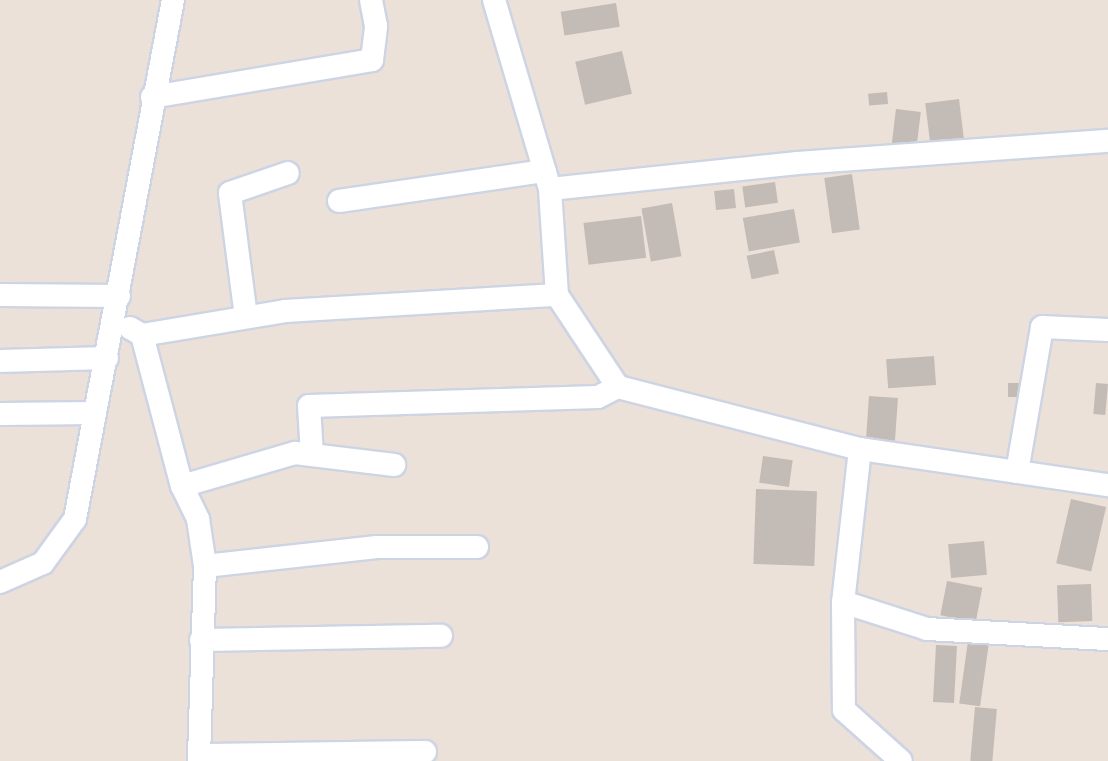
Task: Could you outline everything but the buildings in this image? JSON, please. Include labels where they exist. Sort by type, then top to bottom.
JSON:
[{"type":"street","points":[[0,582],[43,563],[75,519],[117,308],[152,97],[173,0]]},
{"type":"street","points":[[152,97],[372,60],[376,26],[371,0]]},
{"type":"street","points":[[494,0],[548,180],[557,295],[618,387]]},
{"type":"street","points":[[339,201],[548,180],[1108,141]]},
{"type":"street","points":[[246,317],[230,193],[288,173]]},
{"type":"street","points":[[0,295],[117,308],[142,335],[182,486],[198,519],[205,566],[200,758],[425,752]]},
{"type":"street","points":[[142,335],[246,317],[557,295]]},
{"type":"street","points":[[1017,472],[1042,327],[1108,330]]},
{"type":"street","points":[[0,361],[107,358]]},
{"type":"street","points":[[312,455],[309,406],[598,397],[618,387],[860,449],[1108,485]]},
{"type":"street","points":[[0,414],[95,413]]},
{"type":"street","points":[[860,449],[843,602],[844,710],[901,761]]},
{"type":"street","points":[[182,486],[295,453],[394,465]]},
{"type":"street","points":[[205,566],[377,547],[477,547]]},
{"type":"street","points":[[843,602],[927,629],[1108,639]]},
{"type":"street","points":[[201,640],[441,636]]}]
